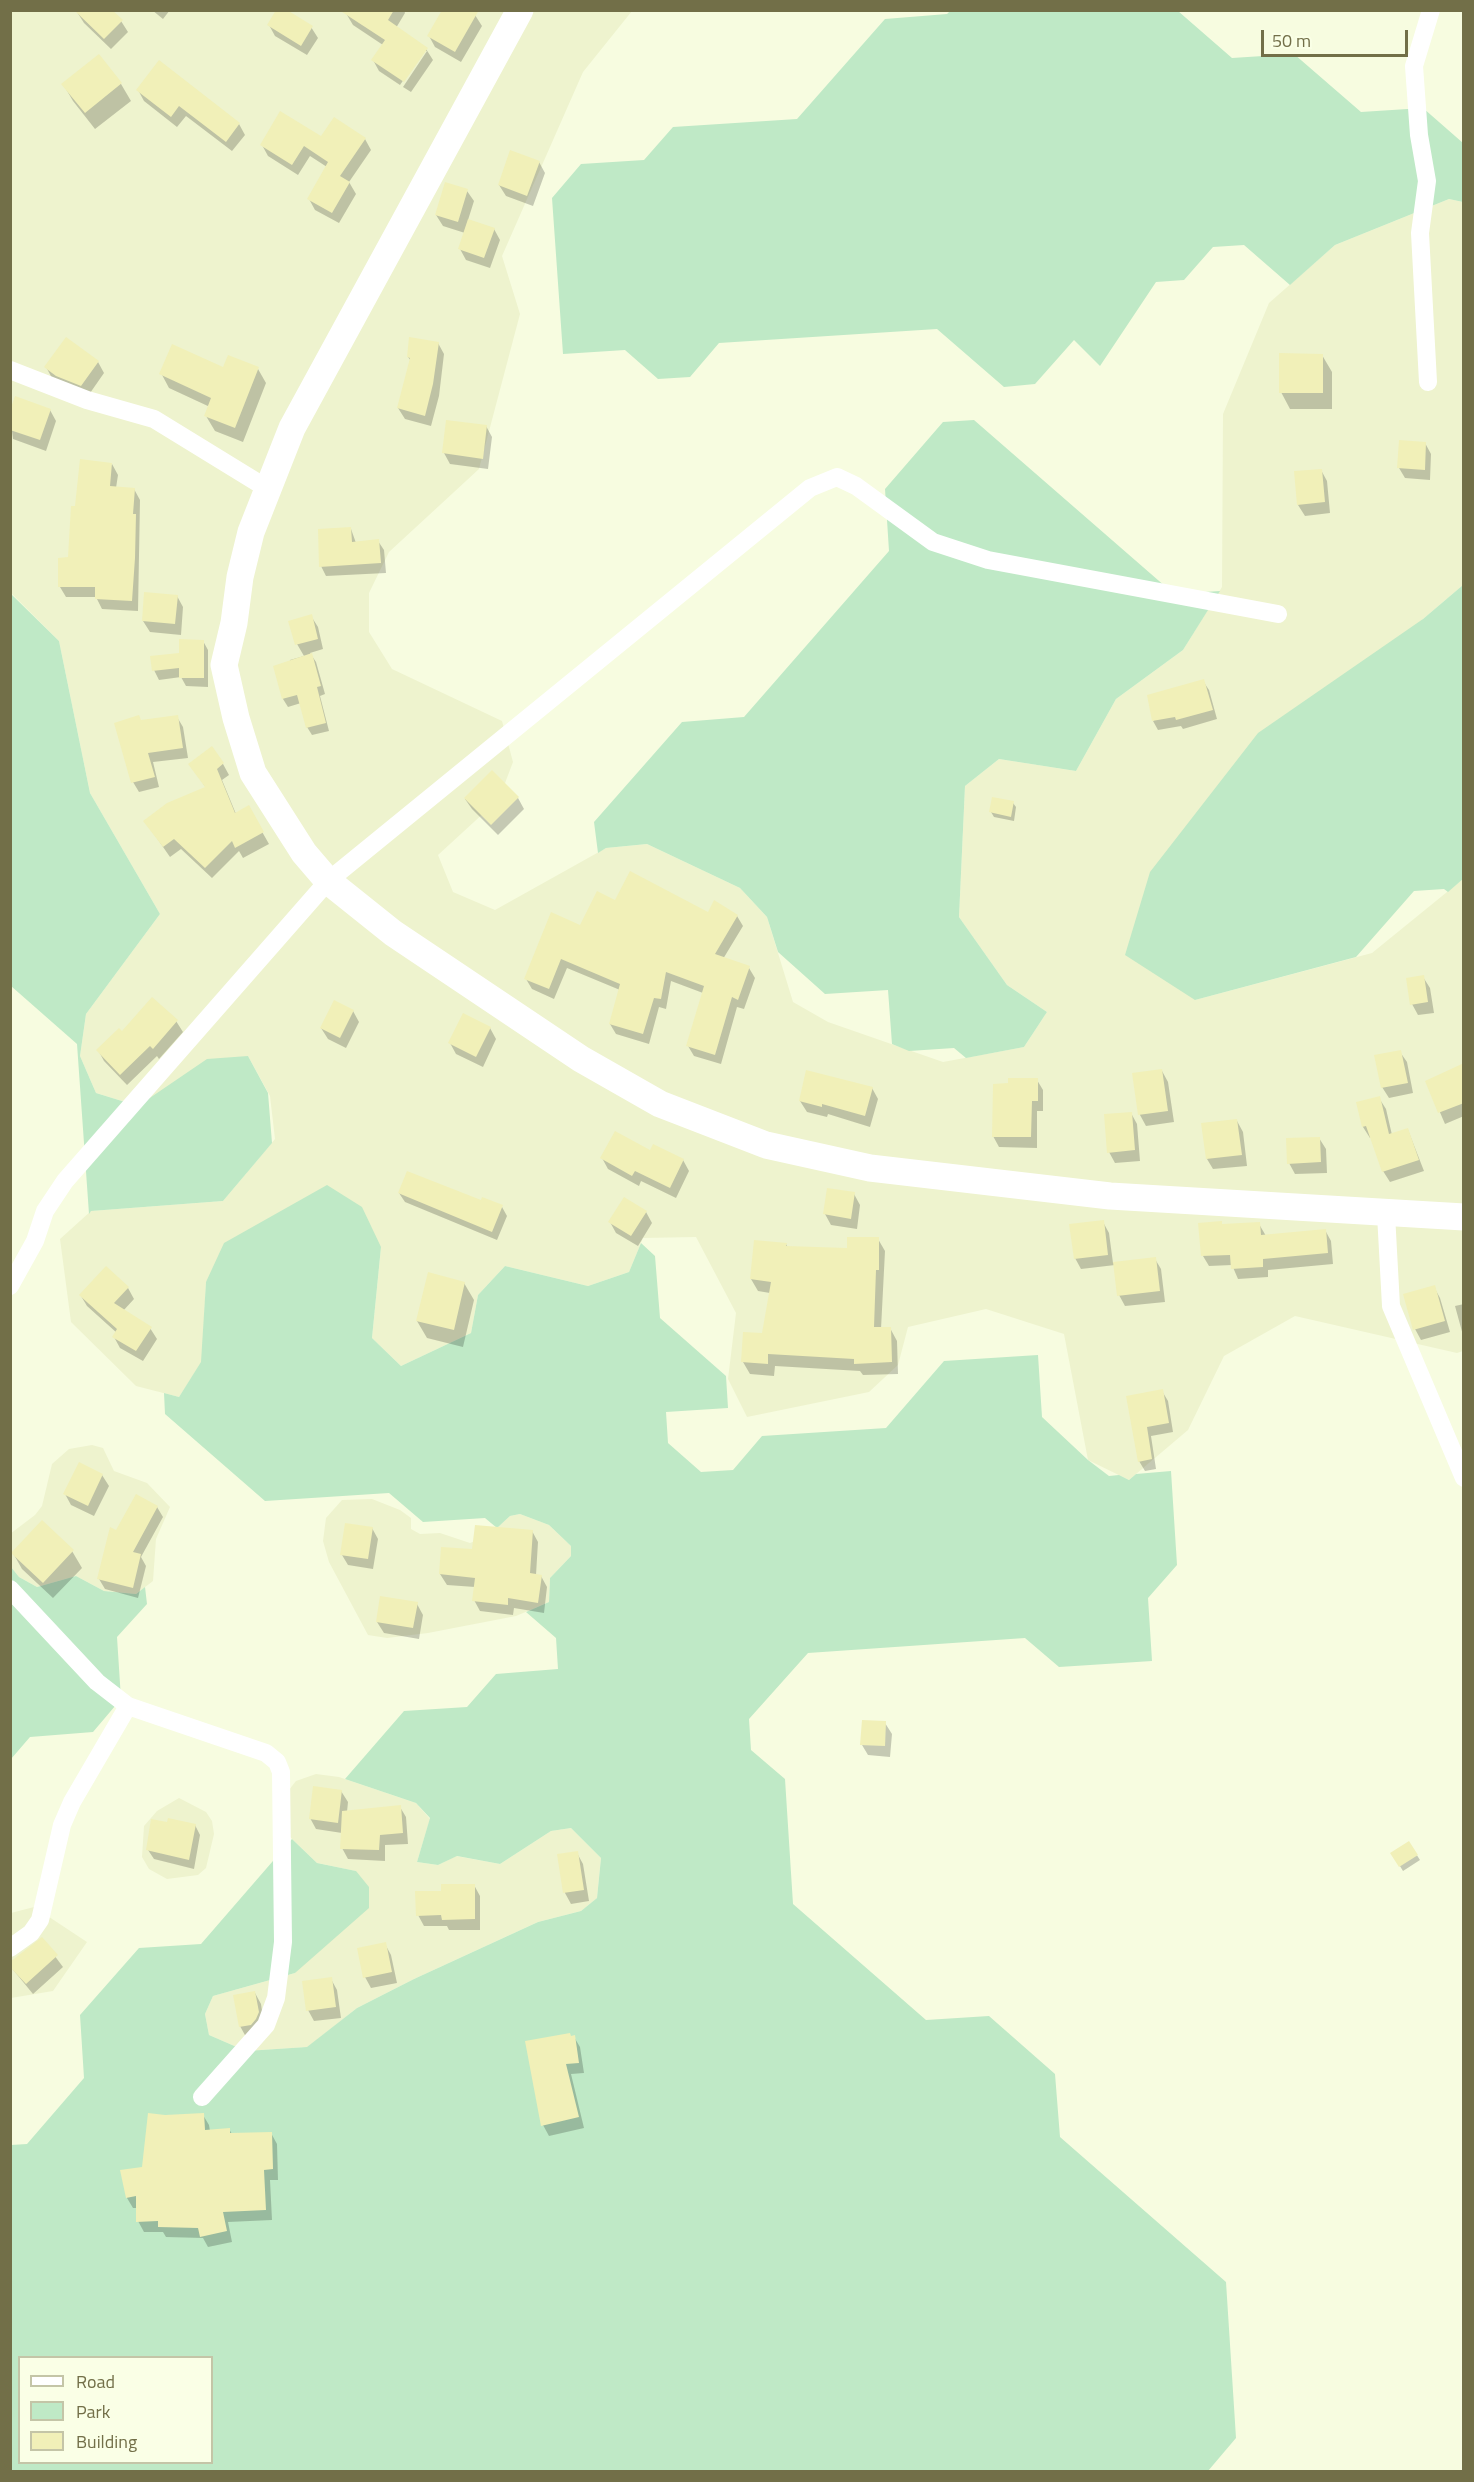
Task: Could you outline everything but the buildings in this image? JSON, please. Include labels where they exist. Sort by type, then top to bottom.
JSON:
[{"type":"main road","points":[[520,10],[292,428],[251,532],[240,577],[234,623],[224,665],[236,718],[253,773],[304,853],[328,880],[420,952],[581,1059],[660,1104],[766,1145],[870,1168],[1110,1196],[1464,1217]]},
{"type":"street","points":[[1428,382],[1420,233],[1427,181],[1419,135],[1414,66],[1431,10]]},
{"type":"street","points":[[10,370],[87,400],[154,419],[267,489]]},
{"type":"street","points":[[10,1286],[35,1241],[45,1211],[65,1181],[328,880],[810,488],[837,477],[856,486],[933,542],[988,560],[1278,614]]},
{"type":"street","points":[[1386,1214],[1391,1306],[1464,1478]]},
{"type":"street","points":[[10,1589],[97,1682],[128,1706],[266,1753],[277,1762],[281,1772],[283,1942],[276,1998],[266,2025],[202,2097]]},
{"type":"street","points":[[10,1948],[31,1933],[40,1920],[62,1825],[72,1802],[128,1706]]},
{"type":"shaded area","points":[[10,11],[632,11],[583,72],[502,256],[520,314],[479,469],[389,552],[369,593],[369,632],[392,669],[502,721],[513,762],[499,799],[438,855],[453,892],[495,910],[606,848],[647,844],[740,888],[767,917],[793,1002],[828,1022],[943,1062],[1024,1047],[1047,1012],[1007,985],[959,917],[965,786],[999,759],[1076,771],[1116,699],[1183,650],[1222,587],[1223,414],[1269,303],[1335,245],[1449,199],[1463,202],[1463,585],[1423,619],[1195,1000],[1372,953],[1463,879],[1463,1351],[1457,1353],[1295,1316],[1224,1356],[1188,1430],[1129,1480],[1088,1460],[1064,1334],[986,1309],[908,1327],[898,1365],[869,1392],[747,1417],[728,1379],[736,1313],[696,1237],[643,1238],[629,1272],[588,1286],[505,1266],[478,1295],[471,1333],[401,1366],[372,1338],[381,1247],[206,1282],[202,1362],[179,1397],[136,1386],[71,1322],[60,1239],[91,1211],[223,1201],[275,1139],[270,1096],[248,1056],[138,1106],[96,1093],[80,1056],[86,1014],[160,914],[90,793],[59,641],[11,593]]},
{"type":"shaded area","points":[[92,1445],[103,1448],[114,1471],[147,1483],[170,1507],[156,1539],[153,1581],[136,1594],[104,1591],[76,1576],[37,1587],[19,1577],[11,1567],[10,1534],[35,1515],[42,1506],[52,1464],[69,1449]]},
{"type":"shaded area","points":[[372,1499],[400,1510],[411,1518],[411,1529],[420,1534],[440,1533],[470,1543],[488,1536],[510,1516],[520,1514],[549,1525],[571,1546],[571,1556],[550,1578],[549,1602],[516,1616],[428,1633],[387,1638],[368,1635],[329,1562],[323,1541],[326,1518],[342,1500]]},
{"type":"shaded area","points":[[316,1774],[339,1777],[416,1803],[430,1819],[417,1862],[438,1865],[456,1856],[500,1864],[551,1831],[571,1828],[601,1858],[597,1898],[581,1911],[538,1922],[357,2008],[308,2047],[246,2051],[209,2035],[205,2014],[213,1996],[295,1973],[356,1871],[317,1863],[288,1835],[284,1796],[296,1781]]},
{"type":"shaded area","points":[[179,1798],[206,1812],[212,1821],[214,1834],[206,1868],[198,1875],[167,1879],[149,1869],[142,1857],[144,1826],[157,1811]]},
{"type":"shaded area","points":[[34,1907],[87,1942],[53,1991],[11,1998],[11,1913]]},
{"type":"green space","points":[[950,11],[1178,11],[1232,58],[1294,54],[1361,112],[1423,108],[1463,143],[1463,202],[1449,199],[1335,245],[1290,285],[1244,245],[1213,247],[1184,280],[1156,282],[1100,366],[1074,340],[1035,384],[1004,387],[937,329],[719,343],[690,377],[658,379],[625,350],[563,354],[552,198],[581,164],[644,160],[673,127],[797,119],[885,19],[947,14]]},
{"type":"green space","points":[[974,420],[1174,594],[1220,591],[1183,650],[1116,699],[1076,771],[999,759],[965,786],[959,917],[1007,985],[1047,1012],[1024,1047],[966,1058],[954,1048],[909,1051],[892,1044],[888,990],[825,994],[778,952],[767,917],[740,888],[647,844],[606,848],[598,853],[594,822],[682,722],[744,717],[889,551],[885,489],[943,422]]},
{"type":"green space","points":[[1463,585],[1463,879],[1448,892],[1444,889],[1414,891],[1356,957],[1195,1000],[1125,955],[1150,872],[1258,733],[1423,619]]},
{"type":"green space","points":[[10,593],[59,641],[90,793],[160,914],[86,1014],[80,1056],[96,1093],[138,1106],[207,1059],[248,1056],[268,1093],[272,1143],[223,1201],[91,1211],[89,1214],[77,1044],[11,986]]},
{"type":"green space","points":[[327,1185],[362,1207],[381,1247],[372,1338],[401,1366],[471,1333],[478,1295],[505,1266],[588,1286],[629,1272],[641,1243],[655,1256],[660,1318],[726,1376],[728,1408],[666,1412],[668,1443],[701,1472],[733,1470],[762,1436],[886,1428],[944,1361],[1038,1355],[1042,1417],[1088,1460],[1109,1476],[1119,1475],[1129,1480],[1136,1474],[1171,1471],[1177,1565],[1148,1598],[1152,1661],[1059,1667],[1025,1638],[808,1653],[749,1719],[751,1750],[785,1779],[793,1904],[926,2020],[989,2016],[1055,2074],[1060,2137],[1226,2282],[1236,2438],[1208,2471],[11,2472],[11,2145],[27,2144],[84,2078],[80,2015],[139,1948],[201,1944],[292,1839],[317,1863],[356,1871],[369,1887],[369,1908],[295,1973],[213,1996],[205,2014],[209,2035],[246,2051],[307,2047],[357,2008],[538,1922],[581,1911],[597,1898],[601,1858],[571,1828],[551,1831],[500,1864],[457,1856],[438,1865],[417,1862],[430,1818],[416,1803],[345,1779],[404,1711],[467,1707],[496,1674],[558,1669],[556,1638],[526,1612],[549,1602],[550,1578],[571,1556],[571,1546],[549,1525],[520,1514],[510,1516],[497,1528],[485,1518],[423,1522],[389,1493],[265,1501],[165,1414],[164,1393],[179,1397],[201,1362],[206,1282],[224,1243]]},
{"type":"green space","points":[[11,1567],[19,1577],[37,1587],[76,1576],[104,1591],[136,1594],[145,1587],[147,1604],[117,1637],[121,1699],[93,1732],[30,1737],[11,1759]]}]
